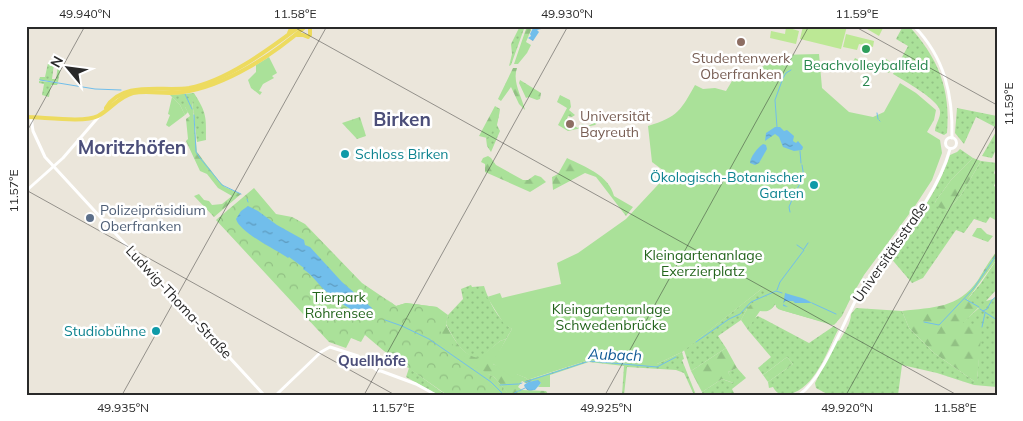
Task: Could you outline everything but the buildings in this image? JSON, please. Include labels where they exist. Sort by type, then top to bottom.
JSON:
[{"type":"main road","points":[[288,35],[292,26]]},
{"type":"main road","points":[[295,36],[309,36],[310,26]]},
{"type":"main road","points":[[914,26],[935,53],[945,75],[952,108],[952,138],[956,144],[950,149],[946,143],[948,139],[952,138]]},
{"type":"main road","points":[[106,110],[114,99],[128,92],[141,89],[180,89],[211,81],[249,61],[303,27]]},
{"type":"main road","points":[[26,191],[53,167],[118,99],[132,94],[177,93],[204,88],[247,67],[295,36],[303,27]]},
{"type":"main road","points":[[28,117],[88,118],[102,114]]},
{"type":"main road","name":"Ludwig-Thoma-Straße","points":[[28,117],[41,151],[53,167],[263,394]]},
{"type":"main road","points":[[88,118],[91,127]]},
{"type":"main road","name":"Universitätsstraße","points":[[799,395],[814,380],[862,287],[930,195],[940,177],[950,149]]},
{"type":"main road","points":[[276,395],[321,352],[329,347],[358,356],[378,371],[406,380],[436,395]]},
{"type":"green space","points":[[520,26],[525,26],[509,66],[512,54],[511,44]]},
{"type":"green space","points":[[527,26],[531,30],[526,42],[531,45],[518,64],[514,64]]},
{"type":"green space","points":[[803,26],[847,26],[841,49],[800,39]]},
{"type":"green space","points":[[862,26],[884,26],[879,36]]},
{"type":"green space","points":[[903,26],[909,26],[919,38],[935,62],[940,75],[947,102],[948,117],[947,133],[944,135],[935,131],[940,111],[934,101],[893,74],[908,46],[896,39]]},
{"type":"green space","points":[[786,27],[799,31],[796,44],[770,38],[771,31],[785,34]]},
{"type":"green space","points":[[846,34],[874,41],[873,47],[859,44],[857,50],[843,47]]},
{"type":"green space","points":[[819,54],[822,88],[849,112],[873,117],[884,112],[900,83],[916,93],[936,110],[934,120],[927,132],[940,140],[942,153],[932,180],[864,275],[836,323],[832,325],[778,309],[764,287],[682,352],[657,364],[627,364],[589,360],[527,380],[516,374],[513,378],[492,363],[512,329],[504,324],[487,297],[500,293],[502,298],[561,284],[557,263],[578,253],[626,219],[668,174],[652,162],[648,126],[672,116],[678,111],[695,85],[703,89],[715,88],[726,91],[732,81],[740,76],[749,77],[778,55]]},
{"type":"green space","points":[[269,57],[277,73],[272,76],[274,78],[263,84],[259,91],[262,92],[260,95],[251,88],[248,80],[256,72],[256,65]]},
{"type":"green space","points":[[855,58],[873,68],[871,72],[853,62]]},
{"type":"green space","points":[[886,59],[894,64],[889,73],[880,68]]},
{"type":"green space","points":[[48,63],[54,64],[52,79],[56,79],[58,65],[61,66],[58,82],[39,80],[40,77],[45,77]]},
{"type":"green space","points":[[513,68],[517,68],[516,79],[525,110],[519,104],[511,87],[501,101],[498,99]]},
{"type":"green space","points":[[520,80],[541,93],[540,99],[526,98],[519,83]]},
{"type":"green space","points":[[39,81],[58,83],[57,85],[51,85],[49,97],[42,95],[44,84],[39,83]]},
{"type":"green space","points":[[194,93],[204,111],[206,120],[206,140],[197,142],[192,100],[185,107],[188,112],[185,115],[180,105],[170,95]]},
{"type":"green space","points":[[560,95],[570,100],[571,107],[569,110],[575,115],[572,117],[568,116],[566,122],[578,128],[582,124],[588,126],[594,123],[598,114],[598,122],[595,125],[568,131],[558,125],[567,108],[557,102]]},
{"type":"green space","points":[[172,97],[180,105],[185,115],[169,127],[166,125],[170,115],[168,114]]},
{"type":"green space","points":[[189,98],[192,100],[197,152],[225,187],[241,194],[214,217],[194,196],[199,194],[212,205],[222,204],[232,196],[218,188],[207,174],[200,171],[186,141],[188,139],[186,119],[190,116],[184,101]]},
{"type":"green space","points":[[495,106],[500,109],[494,129],[487,138],[479,136]]},
{"type":"green space","points":[[957,108],[997,116],[997,128],[976,117],[964,144],[955,133]]},
{"type":"green space","points":[[499,115],[497,125],[500,131],[491,152],[487,146],[486,138]]},
{"type":"green space","points":[[360,117],[366,136],[357,139],[342,123]]},
{"type":"green space","points":[[997,130],[997,147],[992,158],[982,156]]},
{"type":"green space","points":[[960,149],[973,158],[951,180],[935,202],[947,211],[961,195],[981,161],[997,163],[994,173],[997,177],[994,186],[997,188],[997,221],[990,217],[986,223],[974,219],[964,233],[956,230],[923,278],[912,283],[889,256],[931,196],[950,155]]},
{"type":"green space","points":[[488,156],[496,165],[523,180],[528,180],[535,175],[541,177],[546,182],[530,192],[485,172],[485,164],[481,162],[483,158]]},
{"type":"green space","points":[[567,158],[602,177],[607,182],[614,196],[633,207],[626,216],[596,177],[585,173],[553,190],[552,177],[558,174]]},
{"type":"green space","points":[[973,158],[981,161],[961,195],[947,211],[938,207],[935,202],[951,180]]},
{"type":"green space","name":"Tierpark Röhrensee","points":[[254,188],[276,214],[292,217],[305,224],[362,283],[396,306],[406,303],[437,307],[440,331],[472,365],[494,377],[510,395],[447,395],[384,351],[365,335],[361,342],[351,338],[346,348],[329,342],[216,220]]},
{"type":"green space","points":[[977,228],[981,228],[987,234],[993,236],[988,242],[972,236]]},
{"type":"green space","points":[[997,251],[997,259],[967,300],[979,307],[963,323],[971,325],[979,322],[982,325],[977,381],[974,381],[934,353],[909,328],[902,311],[944,305],[962,297],[978,280]]},
{"type":"green space","points":[[997,259],[997,289],[986,301],[993,299],[997,295],[997,387],[974,385],[937,373],[902,365],[898,395],[829,395],[816,388],[815,383],[837,340],[839,341],[845,332],[851,314],[856,308],[902,311],[909,328],[934,353],[974,381],[977,381],[979,354],[971,325],[962,323],[979,308],[967,300]]},
{"type":"green space","points":[[471,285],[472,287],[484,286],[502,321],[512,329],[506,339],[500,341],[479,359],[468,355],[463,350],[446,324],[448,315],[463,299],[461,289]]},
{"type":"green space","points":[[857,285],[842,316],[834,325],[781,310],[776,307],[776,303],[747,309],[741,320],[718,336],[726,348],[691,371],[684,350],[764,287]]},
{"type":"green space","points":[[769,295],[776,303],[773,308],[760,311],[748,330],[741,320],[747,310],[752,304]]},
{"type":"green space","points":[[385,298],[396,306],[406,303],[437,307],[448,315],[446,325],[455,340],[463,350],[473,357],[479,358],[500,341],[506,339],[493,364],[527,380],[550,373],[550,387],[538,387],[541,383],[533,381],[526,383],[522,381],[518,387],[522,390],[546,391],[548,394],[507,395],[507,392],[494,377],[488,374],[491,384]]},
{"type":"green space","points":[[758,316],[809,343],[834,326],[838,330],[819,368],[806,385],[798,391],[789,394],[779,394],[773,387],[769,388],[768,382],[793,364],[787,357],[763,375],[758,368],[771,357],[748,330],[753,319]]},
{"type":"green space","points":[[726,348],[737,368],[728,372],[734,383],[722,379],[702,392],[691,371]]},
{"type":"green space","points":[[682,352],[684,359],[682,360],[696,395],[694,395],[684,373],[676,370],[627,367],[624,395],[622,395],[624,366],[589,362],[550,375],[550,373],[589,360],[627,364],[657,364]]},
{"type":"green space","points":[[787,357],[793,364],[768,382],[763,375]]},
{"type":"green space","points":[[409,368],[447,395],[438,395],[406,377]]},
{"type":"green space","points":[[737,368],[746,378],[732,389],[735,395],[703,395],[702,392],[722,379],[733,383],[728,372]]},
{"type":"water","points":[[534,26],[541,26],[541,29],[537,30],[539,32],[533,41],[528,38],[531,36],[530,34]]},
{"type":"water","points":[[775,127],[780,127],[784,131],[787,130],[794,136],[793,141],[796,143],[798,141],[803,147],[802,150],[794,151],[783,147],[779,137],[775,134],[765,141],[766,133]]},
{"type":"water","points":[[763,144],[766,145],[767,149],[759,163],[755,165],[750,163],[755,152]]},
{"type":"water","points":[[248,206],[304,240],[305,245],[310,247],[342,282],[372,308],[372,314],[367,317],[342,304],[325,291],[304,268],[244,230],[236,219],[241,211]]},
{"type":"water","points":[[785,293],[812,303],[785,301],[783,303]]},
{"type":"water","points":[[538,380],[541,383],[535,390],[528,390],[524,385],[528,382]]},
{"type":"waterway","points":[[777,127],[775,100],[783,78],[791,70]]},
{"type":"waterway","points":[[40,80],[95,89],[121,90]]},
{"type":"waterway","name":"Aubach","points":[[185,94],[192,109]]},
{"type":"waterway","points":[[877,113],[878,119]]},
{"type":"waterway","name":"Aubach","points":[[194,115],[196,152],[222,185],[241,194]]},
{"type":"waterway","points":[[800,151],[801,163]]},
{"type":"waterway","points":[[794,194],[804,177],[802,165]]},
{"type":"waterway","points":[[790,212],[789,207],[794,195]]},
{"type":"waterway","points":[[804,249],[808,243]]},
{"type":"waterway","points":[[777,290],[780,282],[804,250],[797,245]]},
{"type":"waterway","name":"Aubach","points":[[924,322],[939,325],[974,288],[997,254]]},
{"type":"waterway","name":"Aubach","points":[[696,342],[729,319],[740,314],[751,302],[776,291],[782,293]]},
{"type":"waterway","points":[[983,311],[987,309],[992,300],[997,296]]},
{"type":"waterway","points":[[965,299],[979,307]]},
{"type":"waterway","name":"Aubach","points":[[812,303],[836,314]]},
{"type":"waterway","points":[[980,309],[997,320]]},
{"type":"waterway","points":[[982,327],[985,313]]},
{"type":"waterway","name":"Aubach","points":[[385,320],[429,339],[491,382],[504,395]]},
{"type":"waterway","name":"Aubach","points":[[525,382],[589,361],[657,367],[676,357]]},
{"type":"waterway","name":"Aubach","points":[[500,385],[518,384]]},
{"type":"waterway","points":[[519,391],[525,388]]},
{"type":"waterway","points":[[511,395],[518,391]]},
{"type":"place","name":"Studentenwerk Oberfranken","points":[[741,42]]},
{"type":"place","name":"Beachvolleyballfeld 2","points":[[866,49]]},
{"type":"place","name":"Universität Bayreuth","points":[[570,124]]},
{"type":"place","name":"Schloss Birken","points":[[345,154]]},
{"type":"place","name":"Ökologisch-Botanischer Garten","points":[[814,185]]},
{"type":"place","name":"Polizeipräsidium Oberfranken","points":[[90,218]]},
{"type":"place","name":"Studiobühne","points":[[156,331]]},
{"type":"district","name":"Birken","points":[[402,119]]},
{"type":"district","name":"Moritzhöfen","points":[[132,147]]},
{"type":"district","name":"Quellhöfe","points":[[372,361]]},
{"type":"park label","name":"Kleingartenanlage Exerzierplatz","points":[[703,264]]},
{"type":"park label","name":"Kleingartenanlage Schwedenbrücke","points":[[611,318]]}]
